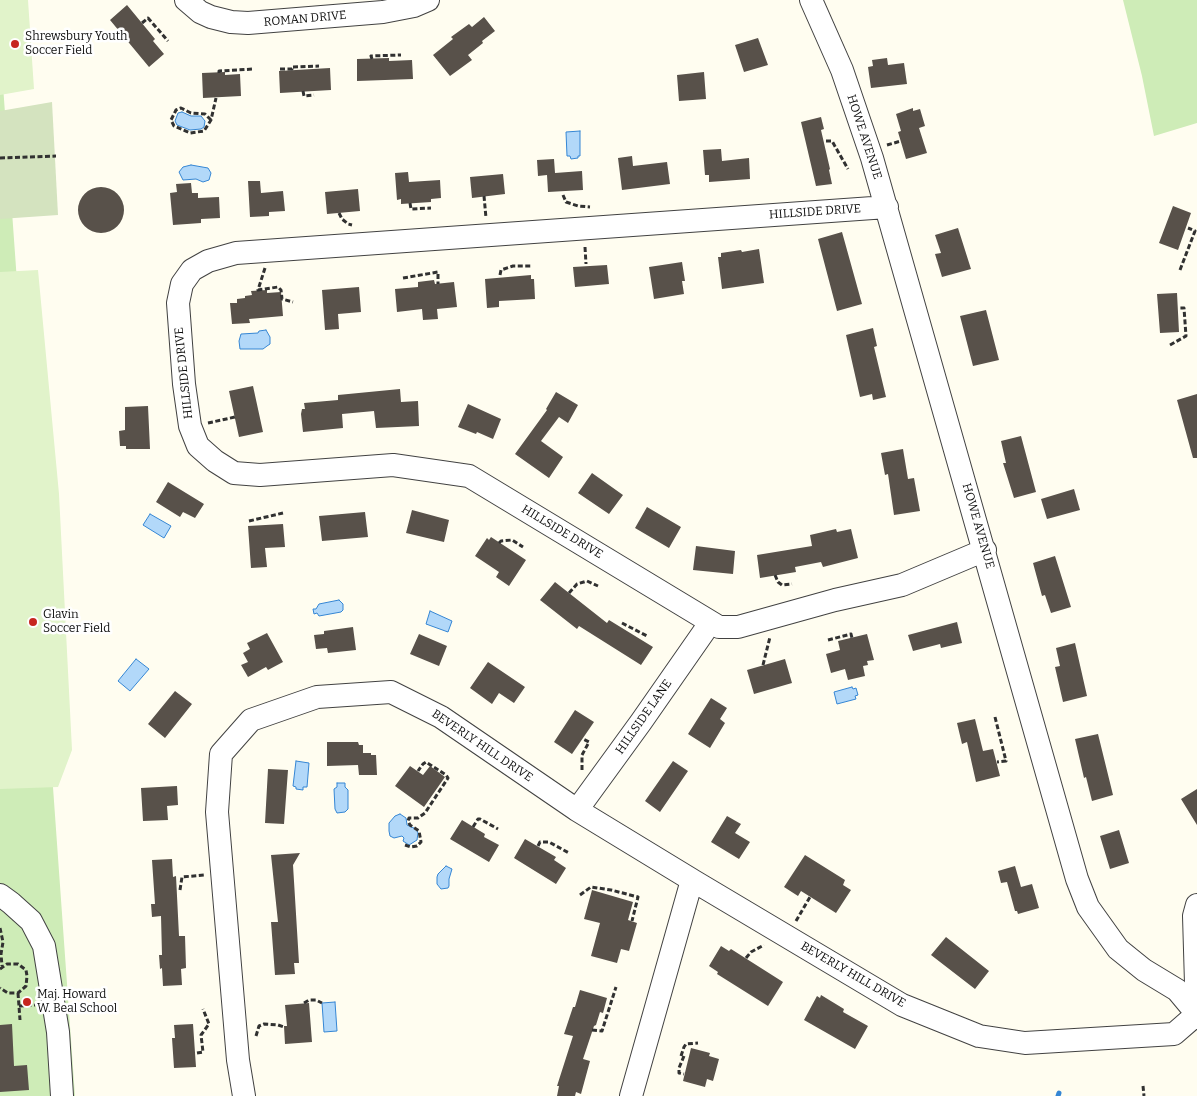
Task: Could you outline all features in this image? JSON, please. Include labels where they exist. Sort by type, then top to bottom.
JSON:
[{"type":"street","name":"ROMAN DRIVE","points":[[186,0],[200,12],[211,17],[231,22],[248,23],[383,12],[414,6],[428,0]]},
{"type":"street","name":"HOWE AVENUE","points":[[811,0],[847,86],[872,158],[1077,879],[1088,907],[1118,949],[1144,970],[1177,990],[1197,1014]]},
{"type":"street","name":"HILLSIDE DRIVE","points":[[887,208],[236,252],[208,261],[192,270],[182,284],[178,304],[185,398],[190,426],[198,446],[215,462],[234,472],[260,475],[393,465],[469,476],[719,627],[738,627],[902,584],[984,550]]},
{"type":"street","name":"HILLSIDE LANE","points":[[577,810],[710,623]]},
{"type":"street","name":"BEVERLY HILL DRIVE","points":[[244,1096],[238,1060],[216,812],[221,754],[251,720],[317,697],[391,692],[441,717],[577,810],[902,1005],[979,1036],[1025,1043],[1174,1034],[1197,1014]]},
{"type":"street","points":[[631,1096],[692,880]]},
{"type":"street","points":[[0,895],[30,921],[44,946],[58,1032],[62,1096]]},
{"type":"street","points":[[1197,905],[1194,916],[1197,1025]]},
{"type":"path","points":[[142,23],[148,18],[168,41]]},
{"type":"path","points":[[372,58],[371,56],[401,55]]},
{"type":"path","points":[[280,69],[319,66]]},
{"type":"path","points":[[219,73],[218,71],[254,70]]},
{"type":"path","points":[[303,91],[304,96],[314,95]]},
{"type":"path","points":[[211,120],[205,114],[192,113],[181,108],[176,110],[171,120],[174,126],[190,133],[204,131],[211,120],[216,98]]},
{"type":"path","points":[[826,141],[832,141],[848,169]]},
{"type":"path","points":[[0,158],[56,156]]},
{"type":"path","points":[[563,195],[566,202],[595,208]]},
{"type":"path","points":[[410,203],[411,209],[432,208]]},
{"type":"path","points":[[339,213],[348,224],[355,225]]},
{"type":"path","points":[[1180,270],[1195,231],[1188,228]]},
{"type":"path","points":[[585,247],[586,264]]},
{"type":"path","points":[[266,266],[258,290],[278,288],[282,290],[282,299],[293,302]]},
{"type":"path","points":[[500,274],[502,270],[513,266],[531,266]]},
{"type":"path","points":[[403,278],[438,272],[438,284]]},
{"type":"path","points":[[1170,345],[1186,336],[1184,308],[1178,308]]},
{"type":"path","points":[[190,426],[235,417]]},
{"type":"path","points":[[249,522],[283,513]]},
{"type":"path","points":[[500,543],[501,541],[512,540],[523,547]]},
{"type":"path","points":[[775,575],[778,582],[782,585],[792,584]]},
{"type":"path","points":[[569,593],[577,584],[587,581],[598,586]]},
{"type":"path","points":[[622,623],[648,636]]},
{"type":"path","points":[[763,665],[771,633]]},
{"type":"path","points":[[828,640],[851,634],[852,638]]},
{"type":"path","points":[[995,717],[1006,761],[997,762]]},
{"type":"path","points":[[582,770],[582,755],[589,742],[583,739]]},
{"type":"path","points":[[405,845],[417,846],[421,842],[419,831],[408,821],[409,818],[418,818],[425,813],[448,778],[426,762],[418,771]]},
{"type":"path","points":[[473,827],[478,819],[480,819],[498,829]]},
{"type":"path","points":[[538,846],[540,842],[549,842],[569,853]]},
{"type":"path","points":[[180,890],[182,877],[207,875]]},
{"type":"path","points":[[580,895],[592,887],[638,897],[632,921]]},
{"type":"path","points":[[788,937],[810,897]]},
{"type":"path","points":[[0,928],[3,942],[1,967],[7,964],[18,964],[26,970],[27,981],[22,990],[18,992],[8,993],[0,988]]},
{"type":"path","points":[[592,1030],[602,1030],[616,987]]},
{"type":"path","points":[[18,992],[20,1020]]},
{"type":"path","points":[[304,1003],[309,1000],[316,1000],[322,1003]]},
{"type":"path","points":[[19,1006],[43,1005]]},
{"type":"path","points":[[197,1053],[203,1052],[202,1035],[209,1024],[203,1009]]},
{"type":"path","points":[[256,1038],[259,1026],[264,1024],[284,1027]]},
{"type":"path","points":[[684,1074],[679,1073],[679,1068],[684,1047],[686,1044],[698,1043]]},
{"type":"path","points":[[1143,1086],[1144,1096]]},
{"type":"green space","name":"Shrewsbury Youth Soccer Field","points":[[0,0],[28,0],[34,89],[0,95]]},
{"type":"green space","points":[[1123,0],[1197,0],[1197,123],[1154,136],[1142,76]]},
{"type":"green space","points":[[0,43],[75,1096],[0,1096]]},
{"type":"green space","points":[[52,102],[58,215],[0,219],[0,111]]},
{"type":"green space","name":"Glavin Soccer Field","points":[[38,270],[59,494],[72,750],[58,787],[0,789],[0,272]]},
{"type":"water","points":[[182,112],[191,116],[201,116],[205,121],[204,127],[190,130],[177,125],[175,121],[178,113]]},
{"type":"water","points":[[580,131],[580,156],[571,159],[570,156],[567,156],[566,132]]},
{"type":"water","points":[[191,165],[208,168],[211,173],[209,180],[203,182],[196,179],[183,180],[179,172],[183,167]]},
{"type":"water","points":[[266,330],[270,337],[270,344],[263,349],[240,349],[239,341],[241,334],[258,333],[259,331]]},
{"type":"water","points":[[150,514],[171,526],[164,538],[143,525]]},
{"type":"water","points":[[339,600],[343,604],[341,612],[319,616],[317,613],[314,614],[313,609],[316,609],[319,604]]},
{"type":"water","points":[[430,611],[452,621],[448,632],[426,624]]},
{"type":"water","points":[[136,659],[149,669],[130,691],[118,681]]},
{"type":"water","points":[[852,687],[853,689],[856,688],[858,695],[855,696],[856,699],[837,704],[834,692]]},
{"type":"water","points":[[296,761],[309,763],[307,787],[303,787],[303,790],[296,789],[293,786]]},
{"type":"water","points":[[337,783],[345,783],[345,787],[348,790],[348,809],[345,812],[337,813],[335,809],[334,789],[337,787]]},
{"type":"water","points":[[400,814],[406,818],[407,825],[416,829],[418,833],[417,840],[409,845],[403,841],[404,838],[402,836],[394,838],[390,836],[389,823],[395,816]]},
{"type":"water","points":[[446,866],[452,869],[449,886],[448,888],[441,889],[437,884],[437,877]]},
{"type":"water","points":[[335,1002],[337,1031],[324,1032],[322,1003]]},
{"type":"building","points":[[127,5],[155,39],[153,41],[164,54],[149,67],[110,20]]},
{"type":"building","points":[[484,17],[495,31],[468,55],[472,60],[450,76],[433,55],[453,39],[451,37],[469,24],[472,27]]},
{"type":"building","points":[[758,38],[768,65],[744,72],[735,45]]},
{"type":"building","points":[[389,58],[389,61],[412,60],[413,79],[357,81],[357,59]]},
{"type":"building","points":[[887,58],[888,65],[904,63],[907,84],[871,88],[868,67],[873,66],[872,60]]},
{"type":"building","points":[[330,68],[331,90],[280,93],[279,71]]},
{"type":"building","points":[[225,72],[225,75],[240,74],[241,96],[203,98],[202,73]]},
{"type":"building","points":[[704,72],[706,99],[679,101],[677,75]]},
{"type":"building","points":[[913,108],[913,111],[920,109],[925,126],[919,128],[927,153],[906,159],[898,132],[901,131],[896,114]]},
{"type":"building","points":[[821,117],[824,129],[821,130],[832,184],[816,186],[801,122]]},
{"type":"building","points":[[721,149],[722,161],[749,158],[750,179],[709,182],[709,175],[705,175],[703,150]]},
{"type":"building","points":[[632,156],[633,166],[667,162],[670,184],[622,190],[618,158]]},
{"type":"building","points":[[554,159],[555,173],[582,171],[583,190],[548,192],[547,175],[538,176],[537,160]]},
{"type":"building","points":[[408,172],[409,182],[440,180],[441,198],[431,199],[431,202],[401,204],[401,199],[397,200],[395,173]]},
{"type":"building","points":[[503,174],[505,194],[472,198],[470,177]]},
{"type":"building","points":[[248,181],[260,181],[261,193],[283,191],[285,211],[269,212],[269,216],[250,217]]},
{"type":"building","points":[[191,183],[192,193],[198,193],[198,198],[219,197],[220,218],[201,219],[201,223],[173,225],[170,193],[177,192],[176,184]]},
{"type":"building","points":[[101,187],[114,191],[120,197],[124,210],[120,223],[114,229],[101,233],[88,229],[82,223],[78,210],[82,197],[88,191]]},
{"type":"building","points":[[358,189],[360,211],[327,214],[325,192]]},
{"type":"building","points":[[1173,206],[1191,213],[1178,250],[1159,243]]},
{"type":"building","points":[[958,228],[971,269],[942,277],[935,254],[941,253],[935,235]]},
{"type":"building","points":[[842,232],[862,304],[837,311],[818,239]]},
{"type":"building","points":[[759,249],[764,283],[722,289],[718,257],[721,257],[721,253]]},
{"type":"building","points":[[682,262],[685,281],[682,281],[684,294],[654,299],[649,267]]},
{"type":"building","points":[[607,265],[609,284],[575,287],[573,267]]},
{"type":"building","points":[[531,275],[531,279],[534,279],[535,299],[499,301],[499,307],[487,308],[485,279]]},
{"type":"building","points":[[434,280],[435,284],[454,282],[457,307],[437,309],[438,319],[423,320],[422,309],[397,312],[395,289],[418,287],[418,282]]},
{"type":"building","points":[[359,287],[361,312],[338,314],[339,329],[325,330],[322,290]]},
{"type":"building","points":[[267,290],[267,293],[281,292],[283,316],[249,319],[250,323],[232,324],[230,303],[237,303],[237,299],[252,295],[251,291]]},
{"type":"building","points":[[1177,293],[1179,332],[1160,333],[1157,294]]},
{"type":"building","points":[[986,310],[999,360],[973,366],[960,316]]},
{"type":"building","points":[[873,328],[877,346],[874,347],[886,397],[873,400],[872,394],[860,397],[846,335]]},
{"type":"building","points":[[253,386],[263,432],[239,437],[229,391]]},
{"type":"building","points":[[400,389],[401,402],[418,401],[419,426],[376,428],[374,411],[342,414],[343,428],[303,432],[301,414],[302,409],[305,409],[304,403],[338,400],[338,395]]},
{"type":"building","points":[[556,392],[578,405],[568,423],[559,417],[541,441],[563,457],[549,478],[515,454],[547,410]]},
{"type":"building","points":[[1197,394],[1197,458],[1193,458],[1177,400]]},
{"type":"building","points":[[468,404],[501,419],[493,439],[458,427]]},
{"type":"building","points":[[148,406],[150,449],[126,449],[126,446],[120,446],[119,431],[125,430],[125,407]]},
{"type":"building","points":[[1021,436],[1036,492],[1014,498],[1003,463],[1006,463],[1001,441]]},
{"type":"building","points":[[903,449],[908,479],[914,478],[920,511],[894,515],[888,474],[885,475],[881,453]]},
{"type":"building","points":[[592,473],[623,495],[609,514],[578,493]]},
{"type":"building","points":[[168,482],[204,504],[195,518],[183,512],[180,517],[156,502]]},
{"type":"building","points":[[1074,489],[1080,510],[1047,519],[1041,499]]},
{"type":"building","points":[[647,507],[681,527],[669,548],[635,528]]},
{"type":"building","points":[[412,510],[449,520],[444,542],[406,533]]},
{"type":"building","points":[[365,512],[368,537],[322,541],[319,516]]},
{"type":"building","points":[[283,524],[285,547],[265,548],[267,567],[251,568],[248,526]]},
{"type":"building","points":[[836,529],[837,532],[851,529],[858,558],[823,567],[821,562],[795,567],[796,572],[760,578],[757,555],[812,546],[810,535]]},
{"type":"building","points":[[491,537],[526,560],[509,586],[496,577],[499,572],[475,556],[487,538],[489,540]]},
{"type":"building","points":[[696,546],[735,551],[733,574],[693,570]]},
{"type":"building","points":[[1055,556],[1071,607],[1051,613],[1045,595],[1042,596],[1033,563]]},
{"type":"building","points":[[555,582],[607,623],[609,620],[653,647],[641,665],[579,626],[577,629],[540,600]]},
{"type":"building","points":[[957,622],[962,643],[941,648],[940,644],[913,651],[908,635]]},
{"type":"building","points":[[353,627],[356,650],[328,653],[327,648],[316,649],[314,635],[324,634],[324,631]]},
{"type":"building","points":[[267,633],[283,662],[268,670],[266,667],[248,677],[241,665],[248,662],[243,653],[250,649],[247,643]]},
{"type":"building","points":[[419,634],[447,646],[439,666],[410,654]]},
{"type":"building","points":[[867,634],[874,660],[867,661],[868,665],[863,666],[865,676],[848,680],[845,669],[831,673],[826,654],[840,650],[838,641]]},
{"type":"building","points":[[1075,643],[1087,696],[1063,702],[1055,667],[1060,666],[1056,648]]},
{"type":"building","points":[[785,659],[792,683],[754,694],[747,670]]},
{"type":"building","points":[[488,662],[525,687],[514,703],[499,693],[492,704],[470,688]]},
{"type":"building","points":[[175,691],[192,704],[165,738],[148,724]]},
{"type":"building","points":[[711,698],[727,708],[720,719],[725,723],[710,748],[688,734]]},
{"type":"building","points":[[575,710],[594,722],[572,754],[554,742]]},
{"type":"building","points":[[975,719],[983,751],[993,749],[1000,776],[976,782],[967,742],[962,744],[957,723]]},
{"type":"building","points":[[1098,734],[1113,795],[1092,801],[1086,777],[1084,778],[1075,739]]},
{"type":"building","points":[[327,742],[358,742],[359,745],[363,745],[363,753],[376,755],[377,775],[359,775],[358,765],[327,766]]},
{"type":"building","points":[[673,761],[688,771],[660,812],[645,801]]},
{"type":"building","points":[[410,766],[423,775],[430,766],[445,777],[424,807],[395,786]]},
{"type":"building","points":[[268,769],[288,770],[284,824],[265,823]]},
{"type":"building","points":[[177,786],[178,805],[167,806],[168,820],[143,821],[141,788]]},
{"type":"building","points":[[1197,789],[1197,825],[1181,799]]},
{"type":"building","points":[[727,816],[741,824],[735,833],[750,842],[739,859],[711,842]]},
{"type":"building","points":[[462,820],[485,834],[484,837],[499,845],[489,862],[450,839]]},
{"type":"building","points":[[1119,830],[1129,863],[1110,869],[1100,836]]},
{"type":"building","points":[[525,839],[556,857],[554,860],[566,868],[556,884],[514,858]]},
{"type":"building","points":[[300,853],[293,865],[299,963],[294,963],[295,974],[275,975],[271,922],[278,922],[271,855]]},
{"type":"building","points":[[805,855],[845,880],[843,885],[851,890],[836,913],[801,891],[798,896],[784,887]]},
{"type":"building","points":[[172,859],[173,877],[176,876],[179,936],[185,936],[186,968],[181,969],[182,985],[163,986],[159,955],[162,955],[161,916],[152,917],[151,904],[155,904],[152,860]]},
{"type":"building","points":[[1015,866],[1021,887],[1032,884],[1039,908],[1018,914],[1015,911],[1007,882],[1001,883],[998,871]]},
{"type":"building","points":[[592,890],[633,902],[628,920],[637,923],[629,951],[621,949],[617,963],[591,956],[600,923],[584,919]]},
{"type":"building","points":[[946,937],[989,971],[975,989],[931,955]]},
{"type":"building","points":[[721,946],[729,951],[731,949],[783,982],[768,1006],[717,974],[718,972],[709,966]]},
{"type":"building","points":[[580,990],[607,998],[603,1013],[600,1012],[594,1026],[583,1059],[590,1061],[581,1094],[576,1092],[575,1096],[557,1096],[559,1086],[557,1086],[573,1036],[564,1034]]},
{"type":"building","points":[[821,995],[844,1009],[843,1012],[868,1026],[855,1049],[804,1020],[817,996],[820,998]]},
{"type":"building","points":[[309,1003],[312,1042],[285,1044],[284,1026],[287,1026],[285,1005]]},
{"type":"building","name":"Maj. Howard W. Beal School","points":[[12,1024],[14,1066],[27,1065],[29,1090],[0,1092],[0,1025]]},
{"type":"building","points":[[193,1024],[196,1067],[174,1068],[172,1038],[175,1038],[174,1025]]},
{"type":"building","points":[[691,1048],[710,1053],[709,1056],[719,1059],[713,1081],[707,1079],[705,1087],[683,1081]]},
{"type":"place","name":"Shrewsbury Youth Soccer Field","points":[[15,44]]},
{"type":"place","name":"Glavin Soccer Field","points":[[33,622]]},
{"type":"place","name":"Maj. Howard W. Beal School","points":[[27,1002]]}]
